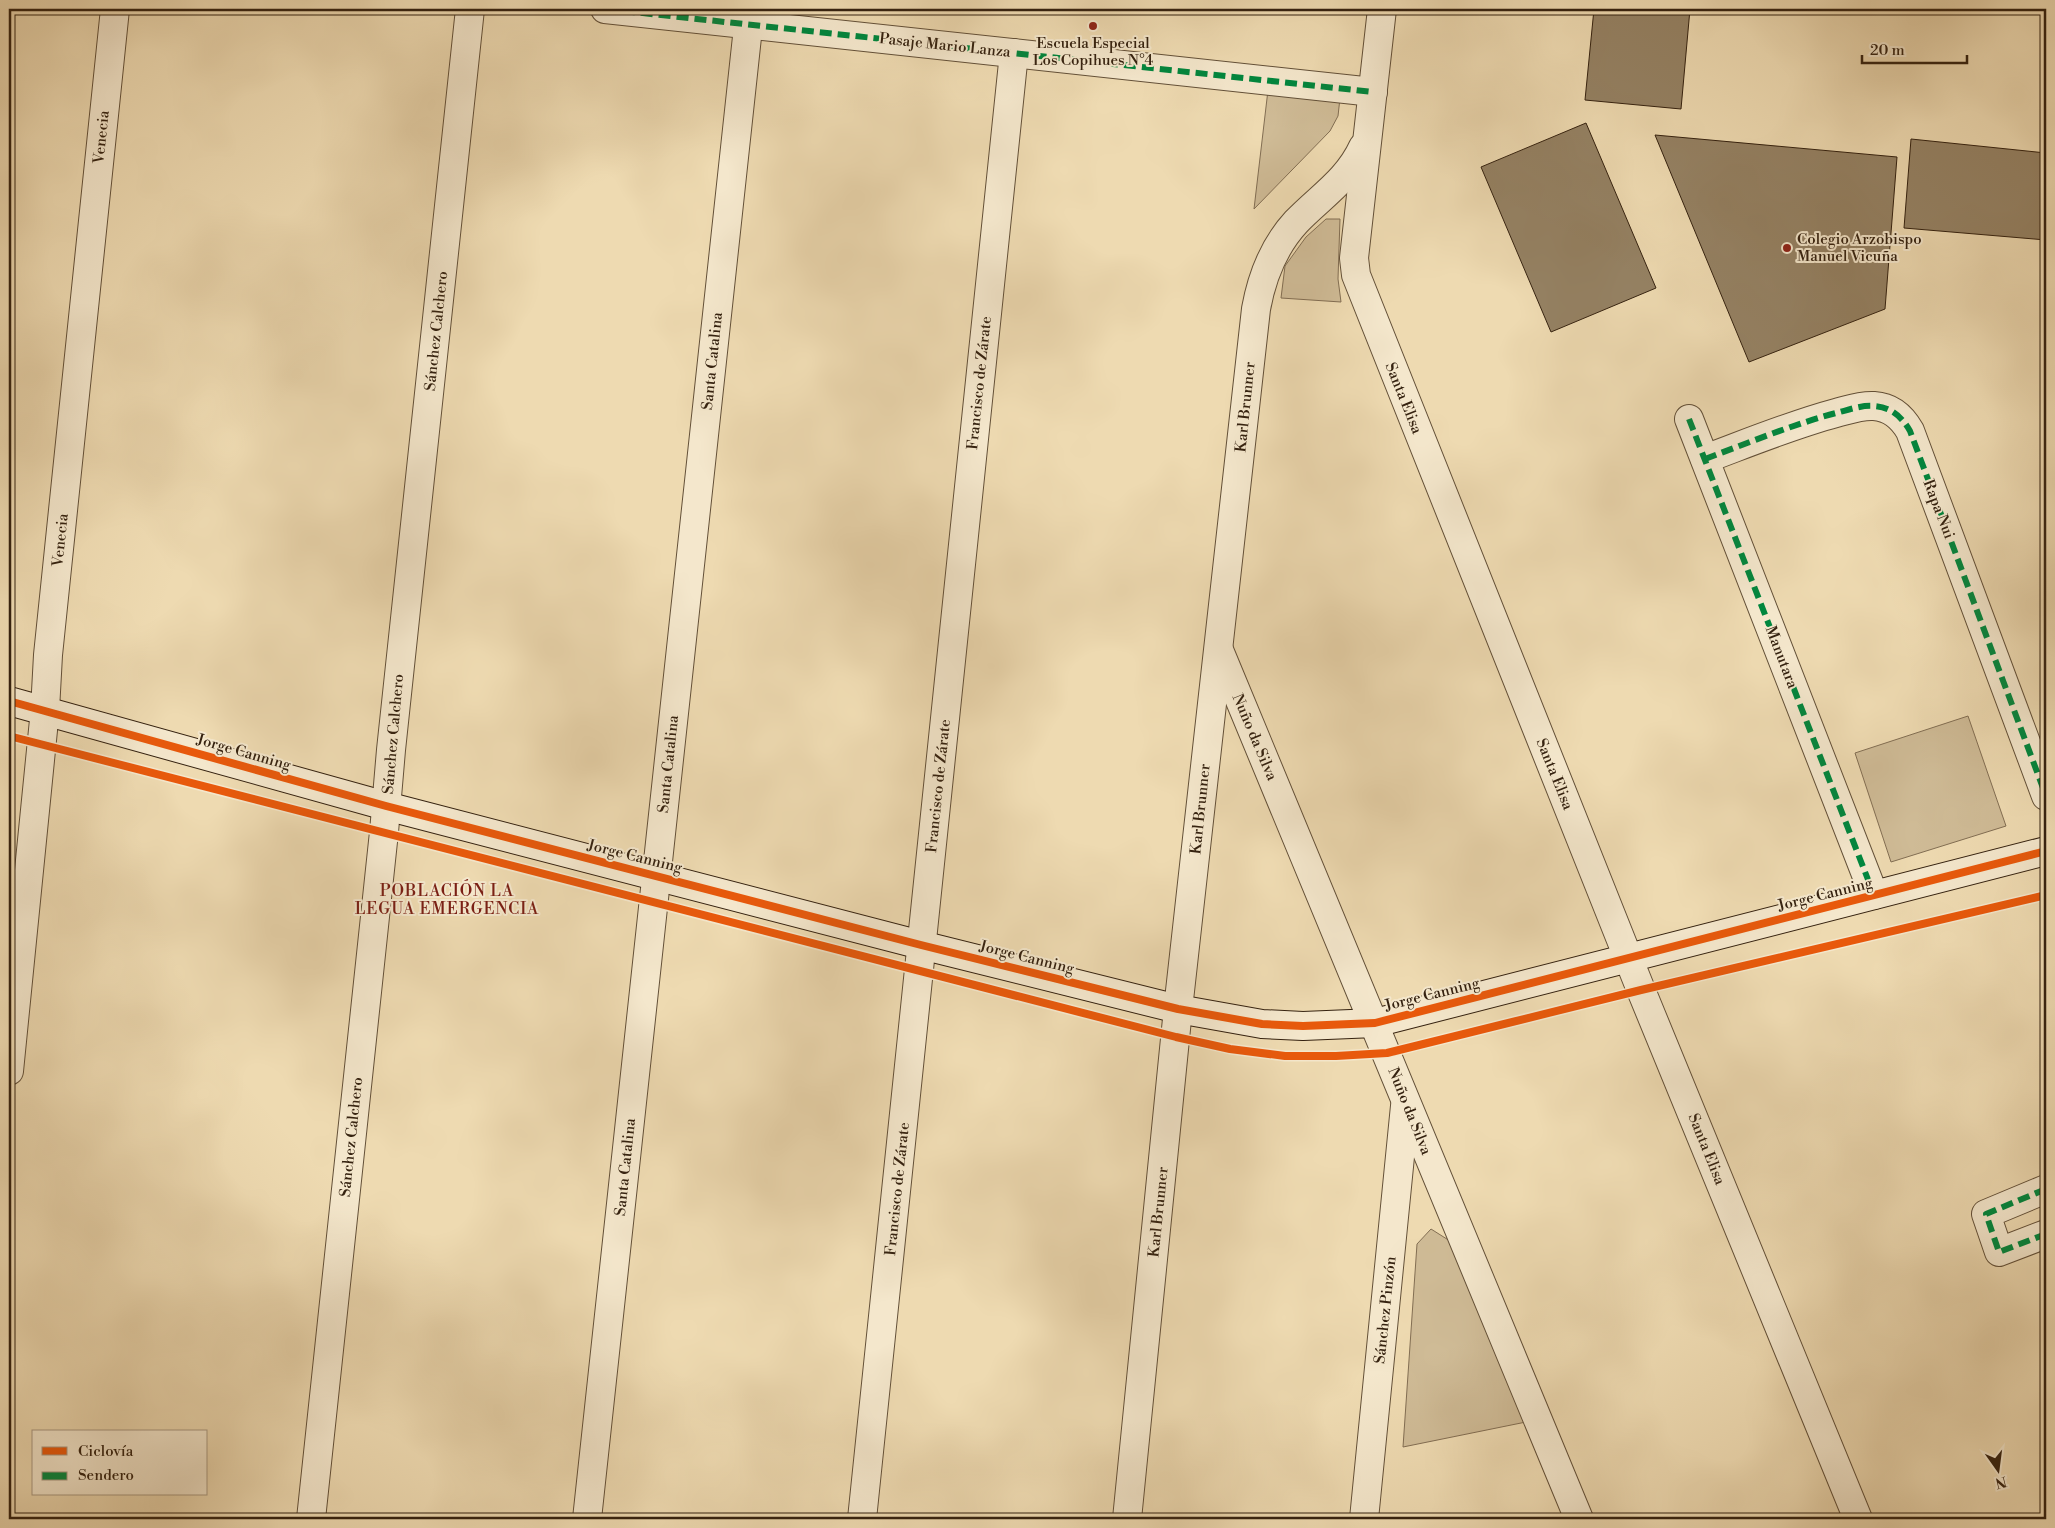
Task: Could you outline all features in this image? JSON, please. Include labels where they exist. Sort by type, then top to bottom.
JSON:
[{"type":"street","name":"Venecia","points":[[9,1071],[45,710],[48,655],[114,9]]},
{"type":"street","name":"Sánchez Calchero","points":[[311,1519],[470,9]]},
{"type":"street","name":"Pasaje Mario Lanza","points":[[605,9],[749,16],[1014,53],[1374,92]]},
{"type":"street","name":"Santa Elisa","points":[[1382,9],[1354,258],[1356,275],[1628,958],[1858,1519]]},
{"type":"street","name":"Santa Catalina","points":[[587,1519],[749,16]]},
{"type":"street","name":"Francisco de Zárate","points":[[862,1519],[1014,53]]},
{"type":"street","name":"Karl Brunner","points":[[1127,1519],[1178,1010],[1260,287],[1267,266],[1280,242],[1297,222],[1348,173],[1367,136]]},
{"type":"street","name":"Rapa Nui","points":[[1705,459],[1806,421],[1860,407],[1873,406],[1885,408],[1904,421],[1910,431],[2046,796]]},
{"type":"street","name":"Manutara","points":[[1689,419],[1874,895]]},
{"type":"street","name":"Nuño da Silva","points":[[1218,648],[1579,1519]]},
{"type":"street","name":"Jorge Canning","points":[[9,701],[386,806],[921,945],[1178,1010],[1262,1024],[1336,1026],[1375,1023],[2046,851]]},
{"type":"street","name":"Sánchez Pinzón","points":[[1364,1519],[1405,1102]]},
{"type":"street","points":[[2046,1189],[1986,1214],[1999,1252],[2046,1234]]},
{"type":"shaded area","points":[[1268,90],[1340,98],[1338,116],[1330,131],[1254,209]]},
{"type":"shaded area","points":[[1326,219],[1340,219],[1338,279],[1341,302],[1281,298],[1285,266],[1306,237]]},
{"type":"shaded area","points":[[1968,716],[2006,826],[1891,862],[1855,753]]},
{"type":"shaded area","points":[[1431,1229],[1450,1241],[1526,1422],[1403,1447],[1417,1244]]},
{"type":"building","points":[[1594,9],[1690,9],[1681,109],[1585,100]]},
{"type":"building","points":[[1586,123],[1656,288],[1551,332],[1481,167]]},
{"type":"building","points":[[1655,135],[1897,157],[1885,309],[1749,362]]},
{"type":"building","points":[[1911,139],[2046,153],[2046,240],[1904,228]]},
{"type":"marked path","points":[[605,9],[1373,92]]},
{"type":"marked path","points":[[1705,459],[1786,429],[1855,408],[1869,406],[1886,408],[1900,417],[1910,431],[2046,796]]},
{"type":"marked path","points":[[1689,419],[1874,895]]},
{"type":"marked path","points":[[2046,1189],[1986,1214],[1999,1252],[2046,1234]]},
{"type":"cycle path","points":[[9,701],[386,806],[921,945],[1178,1009],[1262,1024],[1303,1026],[1375,1023],[2046,851]]},
{"type":"cycle path","points":[[9,736],[1176,1037],[1230,1049],[1285,1056],[1387,1053],[1641,990],[2046,895]]},
{"type":"place","name":"Escuela Especial Los Copihues N°4","points":[[1093,26]]},
{"type":"place","name":"Colegio Arzobispo Manuel Vicuña","points":[[1787,248]]},
{"type":"district","name":"POBLACIÓN LA LEGUA EMERGENCIA","points":[[447,899]]}]
